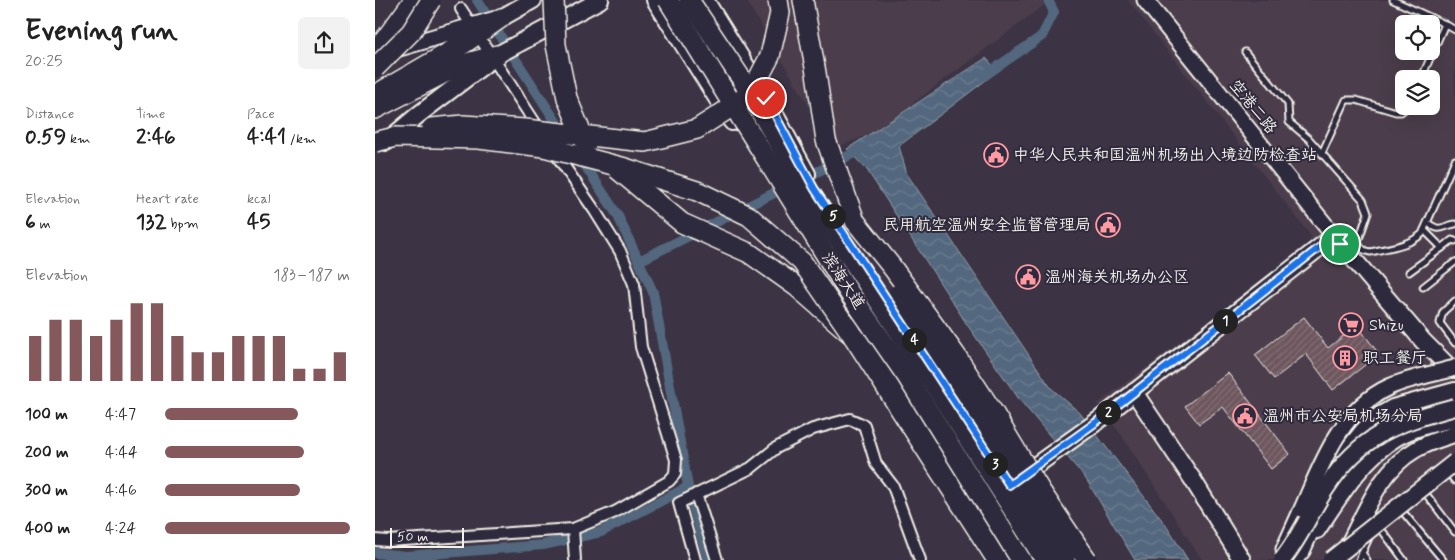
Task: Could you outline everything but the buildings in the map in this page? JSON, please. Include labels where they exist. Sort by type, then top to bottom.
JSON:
[{"type":"highway","points":[[375,50],[414,0]]},
{"type":"highway","points":[[375,68],[411,32],[431,0]]},
{"type":"highway","points":[[554,0],[556,45],[567,98],[587,145],[682,223],[749,253],[797,287],[853,336]]},
{"type":"highway","name":"滨海大道","points":[[668,0],[850,294],[923,400],[1021,560]]},
{"type":"highway","name":"滨海大道","points":[[689,0],[741,78],[829,227],[931,380],[1045,560]]},
{"type":"highway","points":[[375,142],[426,129],[463,125],[525,129],[645,142],[697,129],[741,101],[758,78],[770,56],[779,13],[778,0]]},
{"type":"highway","points":[[803,0],[826,140],[855,222],[893,287],[968,400],[1065,560]]},
{"type":"highway","points":[[815,0],[816,73]]},
{"type":"highway","points":[[375,109],[437,68],[493,21]]},
{"type":"highway","points":[[375,94],[437,68],[460,65],[505,51]]},
{"type":"highway","points":[[395,137],[479,139],[544,147],[625,168],[697,191],[749,216],[802,262],[853,336],[997,560]]},
{"type":"highway","points":[[855,222],[892,267],[955,354],[1040,490],[1087,560]]},
{"type":"main road","points":[[375,55],[493,21],[533,0]]},
{"type":"main road","points":[[375,148],[505,51],[600,0]]},
{"type":"main road","points":[[655,0],[1007,560]]},
{"type":"main road","points":[[705,0],[766,98],[814,188],[1057,560]]},
{"type":"main road","name":"空港二路","points":[[1145,0],[1337,240]]},
{"type":"main road","points":[[979,515],[1097,427],[1337,240],[1423,341],[1448,366],[1455,369]]},
{"type":"main road","points":[[1274,560],[1283,551],[1315,478],[1335,440],[1347,421],[1360,407],[1389,387],[1455,369]]},
{"type":"main road","points":[[1295,560],[1302,550],[1344,454],[1364,430],[1379,416],[1393,408],[1455,391]]},
{"type":"main road","points":[[1137,396],[1193,480],[1242,560]]},
{"type":"main road","points":[[1282,560],[1293,546],[1326,488],[1348,458],[1368,441],[1390,428],[1455,407]]},
{"type":"main road","points":[[1295,560],[1356,475],[1370,459],[1398,437],[1434,422],[1455,419]]},
{"type":"main road","points":[[1341,560],[1376,491],[1400,461],[1422,446],[1455,434]]},
{"type":"main road","points":[[1331,560],[1453,469]]},
{"type":"main road","points":[[1302,560],[1321,535],[1356,475]]},
{"type":"street","points":[[375,540],[388,541],[476,536],[573,528],[615,512],[669,481],[675,474],[676,460],[641,347],[634,284],[620,251],[461,9]]},
{"type":"street","points":[[695,560],[679,502],[751,468],[775,448],[813,429],[850,419],[864,425],[877,464],[893,486],[920,560]]},
{"type":"street","points":[[693,496],[717,560]]},
{"type":"street","points":[[573,528],[575,560]]},
{"type":"lane","points":[[1393,0],[1455,30]]},
{"type":"lane","points":[[1425,70],[1445,24]]},
{"type":"lane","points":[[1245,52],[1288,104],[1289,122],[1309,139],[1363,200],[1368,214],[1358,242],[1359,246],[1365,251],[1369,252],[1404,244],[1414,240],[1424,230],[1455,160]]},
{"type":"lane","points":[[1322,153],[1346,100],[1356,100],[1395,112]]},
{"type":"lane","points":[[1428,223],[1434,228],[1441,229],[1455,224]]},
{"type":"lane","points":[[1424,230],[1441,248]]},
{"type":"lane","points":[[1409,272],[1452,240],[1455,241]]},
{"type":"lane","points":[[1423,287],[1455,262]]},
{"type":"lane","points":[[1455,302],[1443,312],[1440,323],[1455,343]]},
{"type":"lane","points":[[1444,480],[1453,469]]},
{"type":"lane","points":[[1453,469],[1455,481]]},
{"type":"lane","points":[[1418,500],[1432,490]]},
{"type":"lane","points":[[1426,494],[1455,532]]},
{"type":"lane","points":[[1395,518],[1411,506]]},
{"type":"lane","points":[[1403,512],[1443,560]]},
{"type":"lane","points":[[1359,560],[1367,539],[1388,523]]},
{"type":"lane","points":[[1381,529],[1404,560]]},
{"type":"lane","points":[[1362,553],[1367,560]]},
{"type":"shaded area","points":[[746,0],[1051,0],[873,133],[834,148]]},
{"type":"shaded area","points":[[1128,0],[1455,0],[1455,560],[1202,560],[1120,433],[1097,404],[1311,245],[1310,235]]},
{"type":"water","points":[[986,58],[998,71],[899,146],[907,174],[1051,388],[1080,413],[1165,524],[1188,560],[1135,560],[1086,479],[1019,399],[968,326],[867,170],[847,149]]},
{"type":"waterway","points":[[477,0],[564,134]]},
{"type":"waterway","points":[[984,76],[1042,36],[1054,12],[1048,0]]},
{"type":"waterway","points":[[803,179],[864,148]]},
{"type":"waterway","points":[[579,156],[618,216],[653,292],[688,487],[708,560]]},
{"type":"waterway","points":[[639,261],[788,186]]},
{"type":"waterway","points":[[375,553],[406,556],[543,545],[601,532],[688,487]]},
{"type":"place","name":"中华人民共和国温州机场出入境边防检查站","points":[[996,155]]},
{"type":"place","name":"民用航空温州安全监督管理局","points":[[1108,225]]},
{"type":"place","name":"温州海关机场办公区","points":[[1028,277]]},
{"type":"place","name":"Shizu","points":[[1351,325]]},
{"type":"place","name":"职工餐厅","points":[[1345,358]]},
{"type":"place","name":"温州市公安局机场分局","points":[[1245,416]]},
{"type":"route","points":[[766,98],[814,188],[1009,485],[1095,423],[1334,236],[1340,244]]}]
